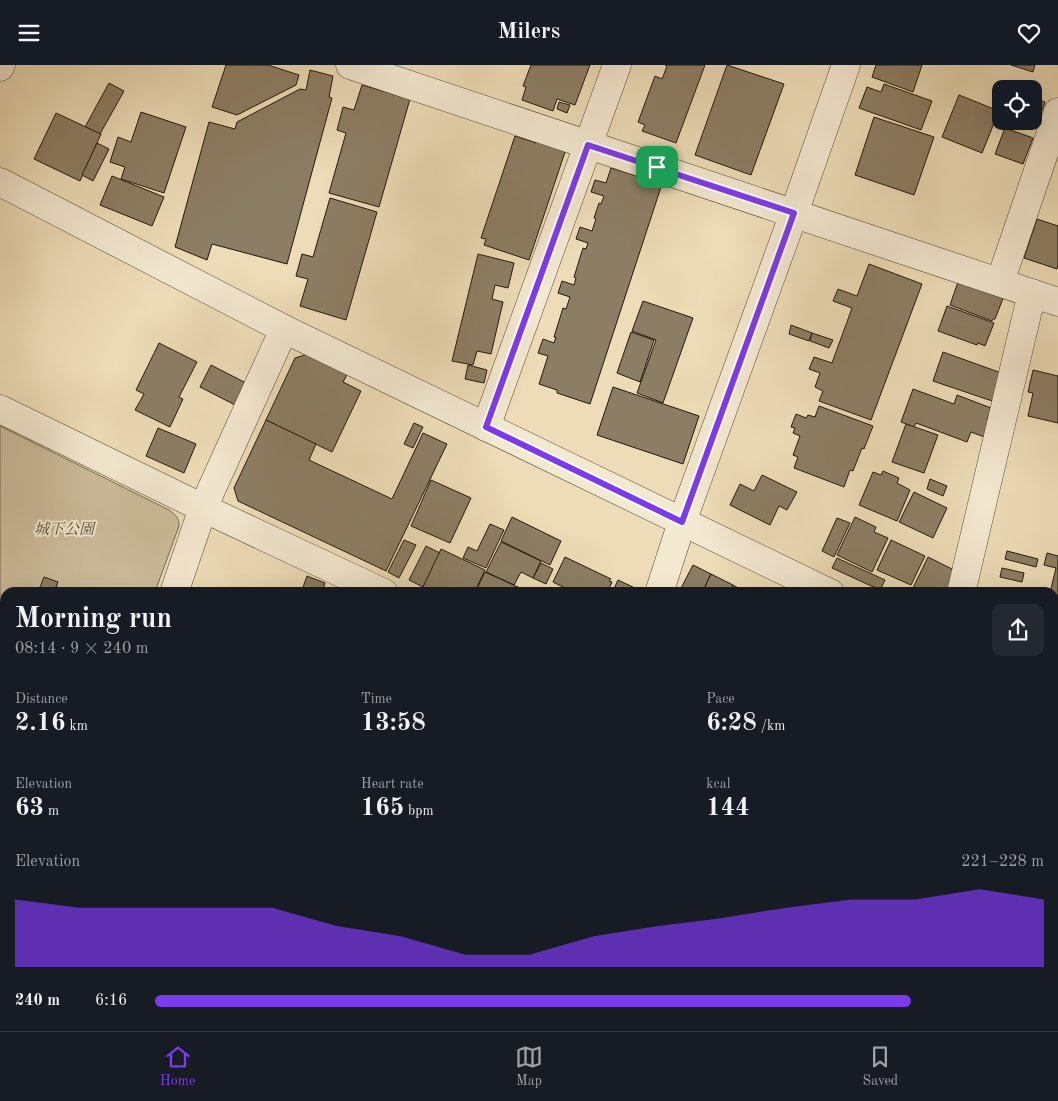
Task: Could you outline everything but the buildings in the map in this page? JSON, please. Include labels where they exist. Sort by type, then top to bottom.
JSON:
[{"type":"street","points":[[486,427],[617,65]]},
{"type":"street","points":[[661,587],[682,522],[846,65]]},
{"type":"street","points":[[366,68],[588,145],[1058,302]]},
{"type":"street","points":[[1000,282],[1058,112]]},
{"type":"street","points":[[0,182],[284,329],[817,587]]},
{"type":"street","points":[[962,587],[1032,293]]},
{"type":"street","points":[[176,587],[204,508],[284,329]]},
{"type":"street","points":[[0,409],[371,587]]},
{"type":"green space","name":"城下公園","points":[[0,426],[169,510],[177,517],[179,526],[157,587],[0,587]]},
{"type":"route","points":[[588,145],[657,167],[794,213],[682,522],[486,427],[588,145]]}]
